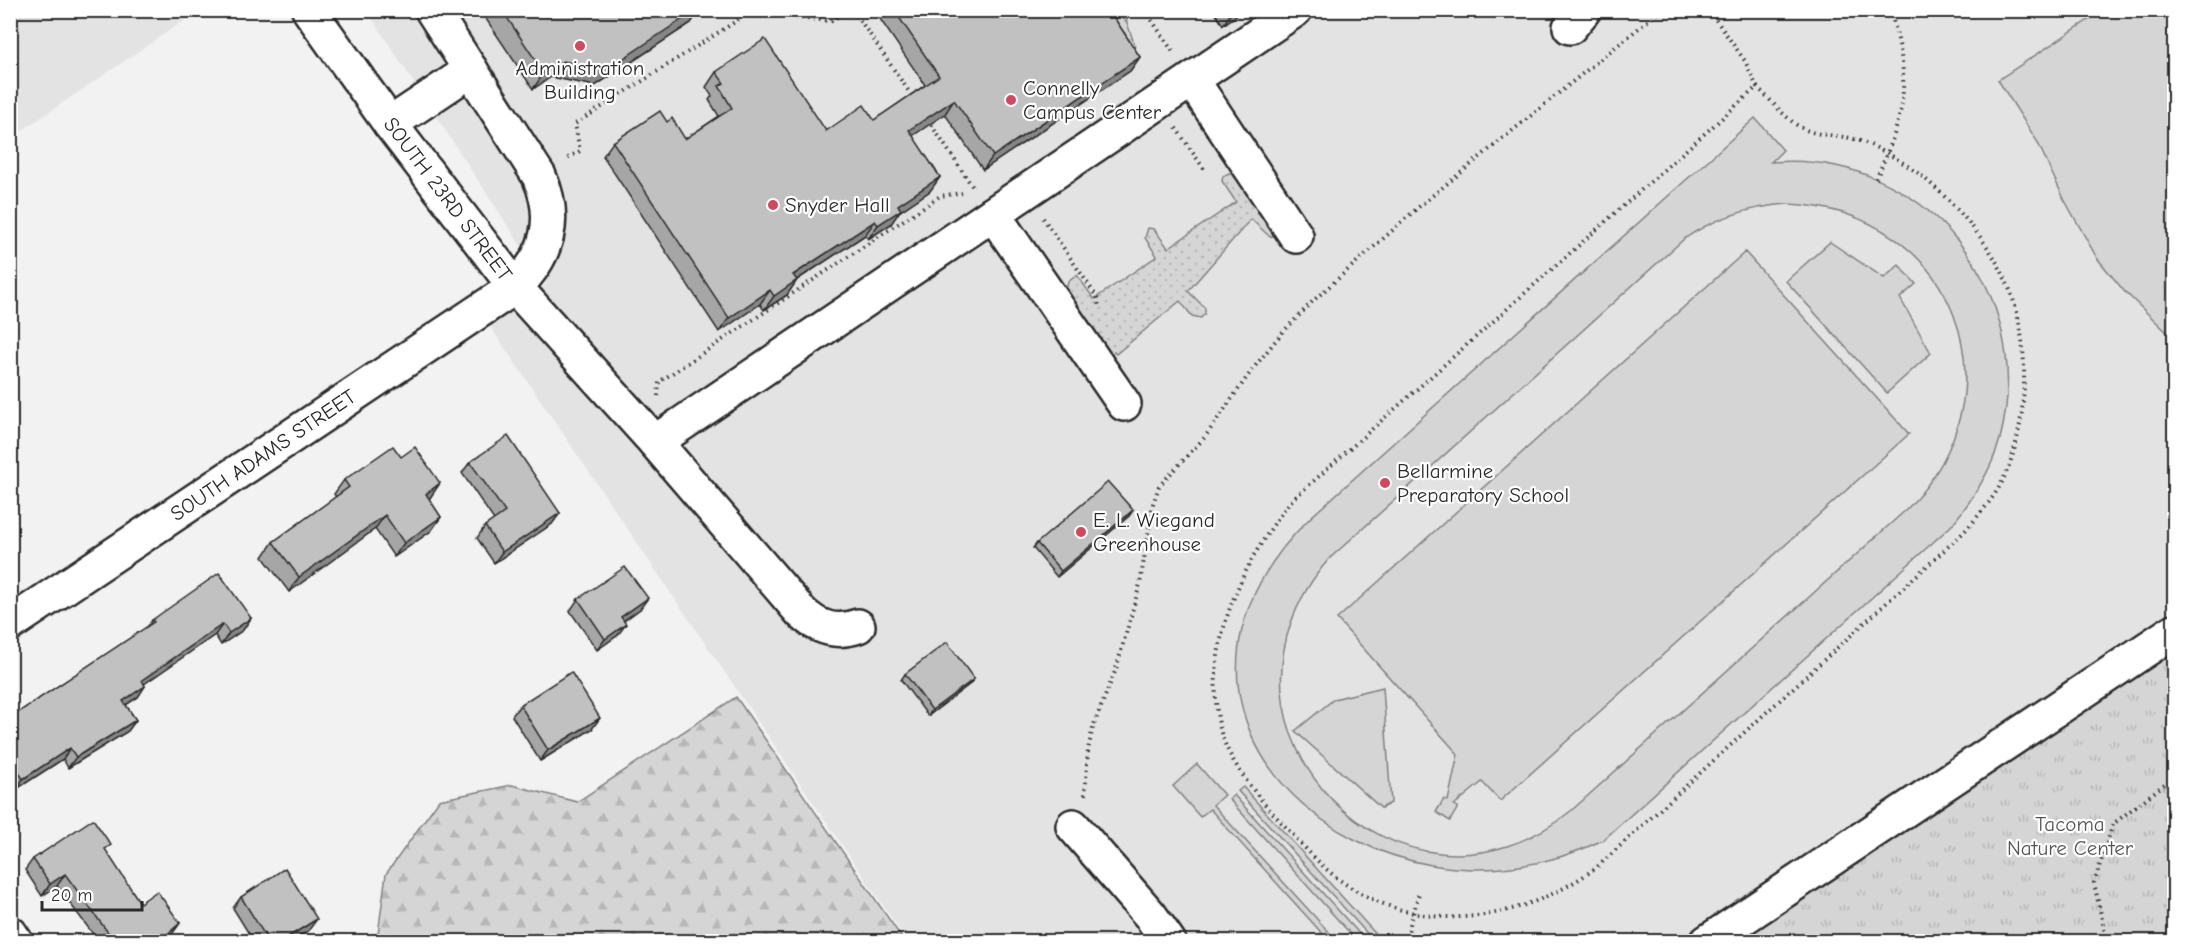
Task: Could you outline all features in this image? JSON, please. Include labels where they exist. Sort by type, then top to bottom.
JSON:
[{"type":"street","name":"SOUTH 23RD STREET","points":[[309,10],[390,124],[515,287],[656,442],[801,612],[814,624],[828,629],[845,630],[858,626]]},
{"type":"street","name":"SOUTH ADAMS STREET","points":[[10,624],[515,287],[539,260],[548,235],[550,216],[547,194],[539,176],[432,10]]},
{"type":"street","points":[[656,442],[1295,10]]},
{"type":"street","points":[[390,124],[471,70]]},
{"type":"street","points":[[1192,80],[1296,236]]},
{"type":"street","points":[[993,214],[1124,404]]},
{"type":"street","points":[[1707,942],[2175,631]]},
{"type":"street","points":[[1079,835],[1150,915],[1169,942]]},
{"type":"street","points":[[10,933],[16,942]]},
{"type":"path","points":[[539,176],[580,151],[575,124],[749,13],[831,21],[847,10]]},
{"type":"path","points":[[854,10],[918,106]]},
{"type":"path","points":[[1145,10],[1192,80]]},
{"type":"path","points":[[1079,835],[1084,780],[1093,727],[1116,669],[1140,584],[1153,504],[1159,486],[1205,437],[1252,370],[1281,334],[1322,293],[1421,205],[1661,10]]},
{"type":"path","points":[[1709,10],[1745,60],[1757,87],[1800,127],[1820,134],[1854,139],[1918,173],[1957,210],[1990,252],[2013,299],[2023,353],[2024,400],[2015,444],[2002,482],[1985,509],[1964,533],[1590,873],[1575,883],[1537,901],[1492,916],[1444,918],[1415,912],[1370,897],[1348,886],[1331,873],[1276,817],[1246,780],[1220,729],[1216,681],[1220,645],[1229,607],[1248,564],[1290,502],[1757,87]]},
{"type":"path","points":[[1876,179],[1904,106],[1903,69],[1890,10]]},
{"type":"path","points":[[924,115],[993,214]]},
{"type":"path","points":[[1025,192],[1098,297]]},
{"type":"path","points":[[2107,942],[2094,883],[2113,824],[2166,783],[2175,784]]},
{"type":"path","points":[[1405,942],[1419,893]]},
{"type":"shaded area","points":[[11,10],[198,10],[198,11],[11,138]]},
{"type":"shaded area","name":"Bellarmine Preparatory School","points":[[367,11],[2174,11],[2174,643],[1719,941],[907,941],[488,323],[546,284]]},
{"type":"green space","points":[[1089,11],[1123,11],[1135,46],[1118,53]]},
{"type":"green space","points":[[2102,11],[2174,11],[2174,339],[2124,291],[2097,258],[2064,199],[2037,141],[1998,80]]},
{"type":"green space","points":[[1755,118],[1783,150],[1771,162],[1827,164],[1877,179],[1921,205],[1958,240],[1985,283],[2002,332],[2007,384],[2000,439],[1992,463],[1980,485],[1951,526],[1603,840],[1516,866],[1431,865],[1355,840],[1294,796],[1252,737],[1237,668],[1255,593],[1311,517]],"holes":[[[1788,204],[1846,214],[1893,238],[1930,272],[1954,314],[1964,362],[1961,412],[1942,462],[1907,509],[1572,810],[1507,846],[1442,853],[1382,836],[1332,800],[1297,749],[1282,688],[1291,623],[1329,559],[1684,239],[1733,214],[1774,205]]]},
{"type":"green space","points":[[1229,173],[1236,175],[1273,231],[1273,236],[1270,237],[1251,219],[1188,291],[1205,308],[1205,314],[1201,318],[1192,316],[1180,301],[1116,354],[1114,352],[1107,357],[1066,291],[1068,282],[1077,275],[1094,299],[1157,256],[1145,238],[1148,228],[1154,229],[1168,248],[1236,202],[1222,181],[1223,176]]},
{"type":"green space","points":[[1830,242],[1884,278],[1899,265],[1916,284],[1900,298],[1931,353],[1887,393],[1786,281]]},
{"type":"green space","points":[[1745,252],[1909,434],[1500,801],[1482,782],[1454,805],[1458,807],[1450,821],[1436,812],[1444,799],[1448,801],[1458,754],[1337,619]]},
{"type":"green space","name":"Tacoma Nature Center","points":[[2174,643],[2174,941],[1719,941]]},
{"type":"green space","points":[[1383,687],[1391,803],[1381,808],[1295,731],[1334,699]]},
{"type":"green space","points":[[736,697],[904,941],[377,942],[386,874],[439,800],[512,785],[577,802]]},
{"type":"green space","points":[[1197,764],[1224,795],[1213,805],[1337,941],[1329,941],[1210,809],[1200,817],[1173,786]]},
{"type":"green space","points":[[1243,787],[1382,941],[1374,941],[1238,791]]},
{"type":"green space","points":[[1234,795],[1366,941],[1357,941],[1229,799]]},
{"type":"building","name":"Administration Building","points":[[502,10],[696,10],[606,70],[563,61],[544,73]]},
{"type":"building","points":[[894,10],[1109,10],[1140,57],[993,156],[954,100],[909,130],[940,177],[898,205],[901,210],[878,225],[875,221],[793,275],[797,280],[774,296],[770,290],[729,318],[613,142],[660,111],[667,122],[672,118],[685,139],[732,108],[719,86],[724,83],[716,72],[765,39],[826,131],[864,105],[874,120],[939,76]]},
{"type":"building","points":[[508,436],[560,513],[502,552],[485,526],[505,512],[470,462]]},
{"type":"building","points":[[393,446],[401,457],[415,447],[440,483],[426,494],[441,517],[404,543],[385,515],[299,577],[273,542],[349,487],[344,480]]},
{"type":"building","name":"E. L. Wiegand Greenhouse","points":[[1108,482],[1133,510],[1061,571],[1037,543]]},
{"type":"building","points":[[625,567],[648,598],[621,617],[626,624],[605,639],[578,599]]},
{"type":"building","points":[[219,573],[251,618],[229,633],[223,624],[142,680],[145,686],[123,701],[136,720],[76,757],[70,748],[23,779],[14,764],[10,767],[10,718],[154,622],[152,620]]},
{"type":"building","points":[[947,642],[974,679],[932,710],[905,674]]},
{"type":"building","points":[[571,672],[600,718],[548,750],[520,705]]},
{"type":"building","points":[[93,819],[111,845],[105,849],[140,903],[157,891],[180,923],[162,939],[164,942],[115,942],[65,874],[50,884],[33,859]]},
{"type":"building","points":[[285,868],[317,919],[280,942],[269,942],[241,897]]},
{"type":"place","name":"Administration Building","points":[[580,46]]},
{"type":"place","name":"Connelly Campus Center","points":[[1011,100]]},
{"type":"place","name":"Snyder Hall","points":[[773,205]]},
{"type":"place","name":"Bellarmine Preparatory School","points":[[1385,483]]},
{"type":"place","name":"E. L. Wiegand Greenhouse","points":[[1081,532]]}]
